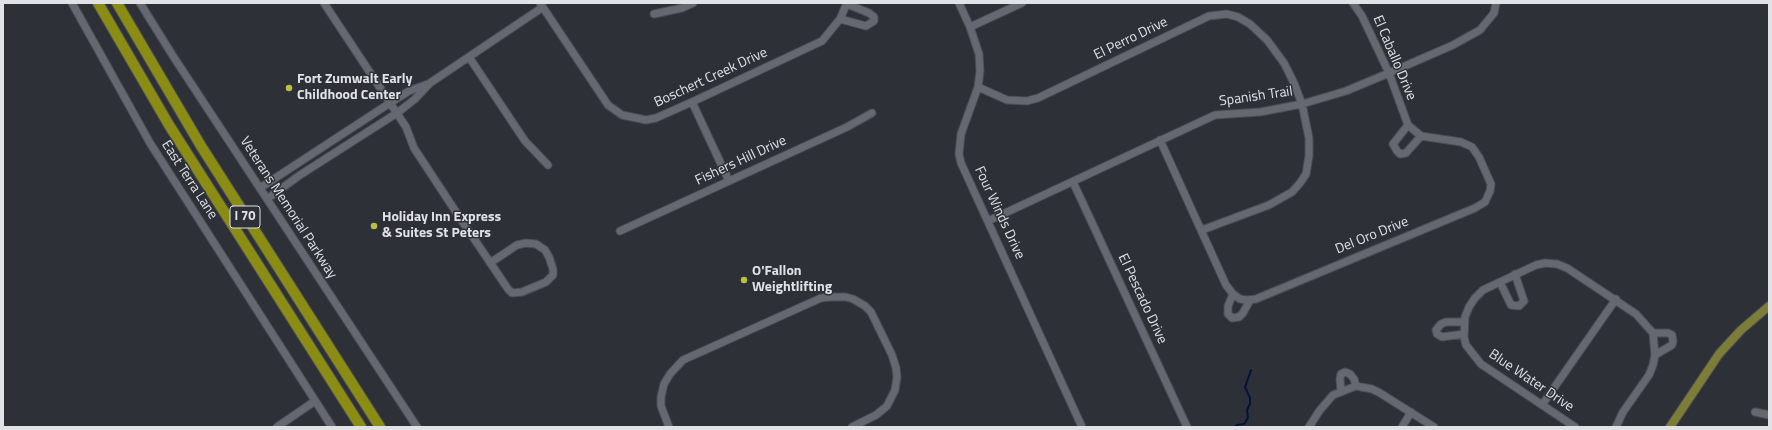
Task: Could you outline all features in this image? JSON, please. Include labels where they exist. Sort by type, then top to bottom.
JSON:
[{"type":"highway","name":"I 70","points":[[98,3],[169,125],[361,427]]},
{"type":"highway","name":"I 70","points":[[117,3],[201,146],[380,427]]},
{"type":"main road","points":[[1670,427],[1719,354],[1741,330],[1769,306]]},
{"type":"street","name":"East Terra Lane","points":[[72,3],[150,143],[332,427]]},
{"type":"street","name":"Veterans Memorial Parkway","points":[[140,3],[172,56],[416,427]]},
{"type":"street","points":[[324,3],[406,127],[414,148],[490,263],[512,293],[522,292],[546,282],[553,275],[553,269],[549,257],[545,250],[536,244],[526,243],[517,245],[490,263]]},
{"type":"street","points":[[654,14],[682,8],[693,3]]},
{"type":"street","name":"Boschert Creek Drive","points":[[542,5],[608,105],[622,115],[646,120],[656,118],[692,102],[822,41],[840,19],[847,3],[869,13],[874,17],[874,21],[866,26],[840,19]]},
{"type":"street","name":"Four Winds Drive","points":[[959,3],[970,27],[979,54],[980,71],[978,87],[961,134],[961,163],[1082,427]]},
{"type":"street","points":[[970,27],[1022,3]]},
{"type":"street","name":"El Caballo Drive","points":[[1353,3],[1362,16],[1389,73],[1411,128]]},
{"type":"street","name":"Spanish Trail","points":[[988,221],[1215,115],[1260,112],[1302,104],[1346,91],[1389,73],[1480,30],[1494,13],[1496,3]]},
{"type":"street","points":[[260,188],[378,110],[409,91],[430,83],[542,5]]},
{"type":"street","name":"El Perro Drive","points":[[978,87],[1007,100],[1027,101],[1038,98],[1209,16],[1227,14],[1238,17],[1250,24],[1267,40],[1284,63],[1302,104],[1309,138],[1309,156],[1306,174],[1292,192],[1268,205],[1202,230]]},
{"type":"street","points":[[469,57],[525,141],[548,165]]},
{"type":"street","points":[[267,199],[300,175],[397,113],[415,99],[430,83]]},
{"type":"street","points":[[378,110],[381,97],[380,88]]},
{"type":"street","points":[[692,102],[729,181]]},
{"type":"street","name":"Fishers Hill Drive","points":[[620,231],[847,127],[872,113]]},
{"type":"street","points":[[1411,128],[1421,136],[1406,153],[1400,154],[1393,144],[1411,128]]},
{"type":"street","name":"Del Oro Drive","points":[[1250,300],[1475,208],[1485,202],[1490,191],[1491,184],[1479,157],[1472,147],[1461,142],[1421,136]]},
{"type":"street","points":[[1160,140],[1226,285],[1233,294],[1240,299],[1250,300],[1243,313],[1239,317],[1232,318],[1228,314],[1228,306],[1233,294]]},
{"type":"street","name":"El Pescado Drive","points":[[1073,182],[1187,427]]},
{"type":"street","name":"Blue Water Drive","points":[[1575,427],[1481,364],[1466,345],[1464,322],[1469,308],[1475,298],[1483,290],[1536,265],[1545,263],[1557,264],[1567,268],[1616,299],[1636,314],[1653,333]]},
{"type":"street","points":[[1500,282],[1512,305],[1519,306],[1524,301],[1515,274]]},
{"type":"street","points":[[669,427],[661,406],[661,397],[664,384],[670,374],[683,360],[814,301],[830,297],[846,297],[865,306],[871,312],[892,355],[897,377],[896,390],[887,406],[876,415],[852,427]]},
{"type":"street","points":[[1542,406],[1616,299]]},
{"type":"street","points":[[1464,322],[1446,322],[1441,324],[1436,330],[1437,334],[1442,337],[1464,334]]},
{"type":"street","points":[[1616,427],[1623,412],[1649,375],[1655,355],[1653,333],[1668,333],[1672,336],[1672,345],[1655,355]]},
{"type":"street","points":[[1341,392],[1340,378],[1341,374],[1345,372],[1350,374],[1356,386]]},
{"type":"street","points":[[1309,427],[1320,410],[1333,395],[1356,386],[1372,389],[1380,393],[1434,427]]},
{"type":"street","points":[[277,427],[315,401]]},
{"type":"street","points":[[1402,427],[1411,412]]},
{"type":"street","points":[[1755,412],[1769,415]]},
{"type":"waterway","points":[[1234,427],[1244,424],[1248,418],[1247,410],[1250,404],[1250,398],[1245,387],[1251,370]]},
{"type":"place","name":"Fort Zumwalt Early Childhood Center","points":[[289,88]]},
{"type":"place","name":"Holiday Inn Express & Suites St Peters","points":[[374,226]]},
{"type":"place","name":"O'Fallon Weightlifting","points":[[744,280]]}]
